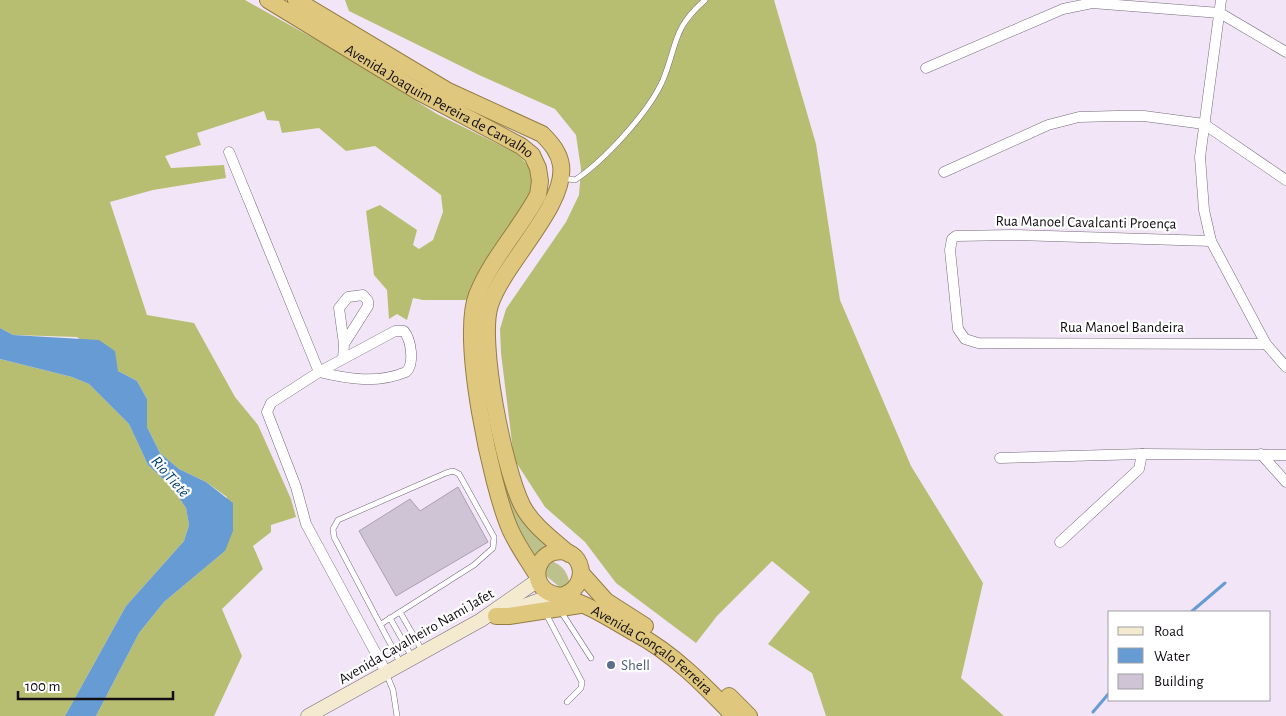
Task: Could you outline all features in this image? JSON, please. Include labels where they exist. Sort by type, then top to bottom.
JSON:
[{"type":"highway","name":"Avenida Joaquim Pereira de Carvalho","points":[[268,0],[448,110],[500,133],[532,155],[538,168],[540,181],[538,195],[484,279],[476,296],[471,326],[476,376],[492,474],[509,528],[538,578]]},
{"type":"highway","name":"Avenida Joaquim Pereira de Carvalho","points":[[296,0],[448,91],[542,134],[552,144],[559,157],[561,178]]},
{"type":"highway","points":[[488,618],[509,616],[554,602],[576,588],[581,573],[578,562],[544,534],[522,506],[506,461],[486,344],[486,321],[490,304],[500,282],[550,205],[558,190],[561,178]]},
{"type":"highway","points":[[554,602],[541,587],[538,578],[541,560],[554,552],[569,554]]},
{"type":"highway","name":"Avenida Gonçalo Ferreira","points":[[581,573],[606,601],[667,641],[748,716]]},
{"type":"highway","name":"Avenida Gonçalo Ferreira","points":[[554,602],[582,604],[660,648],[734,716]]},
{"type":"main road","name":"Avenida Cavalheiro Nami Jafet","points":[[313,715],[386,672],[488,618],[538,578]]},
{"type":"street","points":[[1221,0],[1200,157],[1200,182],[1211,241],[1266,344],[1286,367]]},
{"type":"street","points":[[926,68],[1063,9],[1092,3],[1220,13],[1286,52]]},
{"type":"street","points":[[944,172],[1048,125],[1079,118],[1144,116],[1204,124],[1286,180]]},
{"type":"street","points":[[229,152],[319,372]]},
{"type":"street","name":"Rua Manoel Cavalcanti Proença","points":[[978,343],[965,339],[958,329],[950,250],[952,239],[960,235],[1211,241]]},
{"type":"street","points":[[319,372],[344,378],[370,380],[406,372],[411,364],[407,335],[404,332],[394,331],[319,372],[271,403],[268,407],[268,417],[296,487],[306,524],[386,672]]},
{"type":"street","name":"Rua Manoel Bandeira","points":[[978,343],[1136,342],[1266,344]]},
{"type":"street","points":[[343,360],[344,344]]},
{"type":"street","points":[[1060,542],[1139,469],[1142,454]]},
{"type":"street","points":[[1000,458],[1142,454],[1286,455]]},
{"type":"street","points":[[1261,454],[1286,482]]},
{"type":"lane","points":[[561,178],[575,180],[593,168],[639,116],[663,79],[677,32],[694,10],[705,0]]},
{"type":"lane","points":[[381,624],[474,565],[493,548],[494,537],[490,529],[464,479],[453,471],[347,516],[334,524],[334,537],[381,624],[412,658]]},
{"type":"lane","points":[[554,602],[591,658]]},
{"type":"lane","points":[[554,602],[582,682],[581,688],[568,702]]},
{"type":"lane","points":[[400,612],[412,658]]},
{"type":"lane","points":[[390,618],[412,658]]},
{"type":"lane","points":[[386,672],[393,690],[397,716]]},
{"type":"green space","points":[[0,0],[245,0],[338,52],[437,114],[514,152],[525,162],[531,173],[532,186],[528,201],[475,283],[467,300],[423,300],[413,298],[407,320],[397,314],[389,319],[387,290],[374,275],[366,211],[380,205],[417,230],[413,245],[419,249],[433,240],[443,212],[441,195],[375,146],[346,151],[319,128],[282,133],[279,121],[267,120],[264,111],[197,133],[201,145],[165,156],[171,168],[224,165],[226,178],[153,190],[110,202],[147,315],[194,323],[235,397],[258,425],[291,499],[296,517],[271,525],[271,532],[253,546],[263,569],[222,609],[242,656],[214,716],[96,716],[139,633],[164,602],[225,551],[227,497],[206,482],[179,469],[160,453],[147,427],[147,399],[137,381],[118,371],[77,337],[13,335],[0,328]]},
{"type":"green space","points":[[345,0],[774,0],[816,144],[840,300],[911,466],[983,583],[961,678],[1004,716],[826,716],[812,673],[768,644],[810,592],[772,561],[717,616],[696,643],[616,583],[585,542],[545,507],[514,459],[501,353],[500,329],[506,309],[566,222],[579,195],[581,169],[576,135],[555,109],[479,75],[349,11]]},
{"type":"green space","points":[[0,359],[72,377],[89,384],[129,424],[148,465],[171,486],[186,508],[189,525],[184,541],[126,606],[65,716],[0,716]]},
{"type":"green space","points":[[498,464],[516,509],[551,548],[535,558],[510,513]]},
{"type":"green space","points":[[551,561],[564,570],[570,585],[562,589],[545,575],[546,564]]},
{"type":"water","name":"Rio Tietê","points":[[0,328],[13,335],[99,340],[115,351],[118,371],[137,381],[147,399],[147,427],[160,453],[179,469],[206,482],[233,503],[233,531],[225,551],[164,602],[139,633],[96,716],[65,716],[126,606],[184,541],[189,525],[186,508],[171,486],[148,465],[129,424],[89,384],[72,377],[0,359]]},
{"type":"building","points":[[458,487],[488,542],[396,596],[359,531],[410,499],[420,511]]},
{"type":"waterway","points":[[1192,611],[1225,583]]},
{"type":"waterway","points":[[1093,712],[1108,694]]},
{"type":"place","name":"Shell","points":[[611,665]]}]
